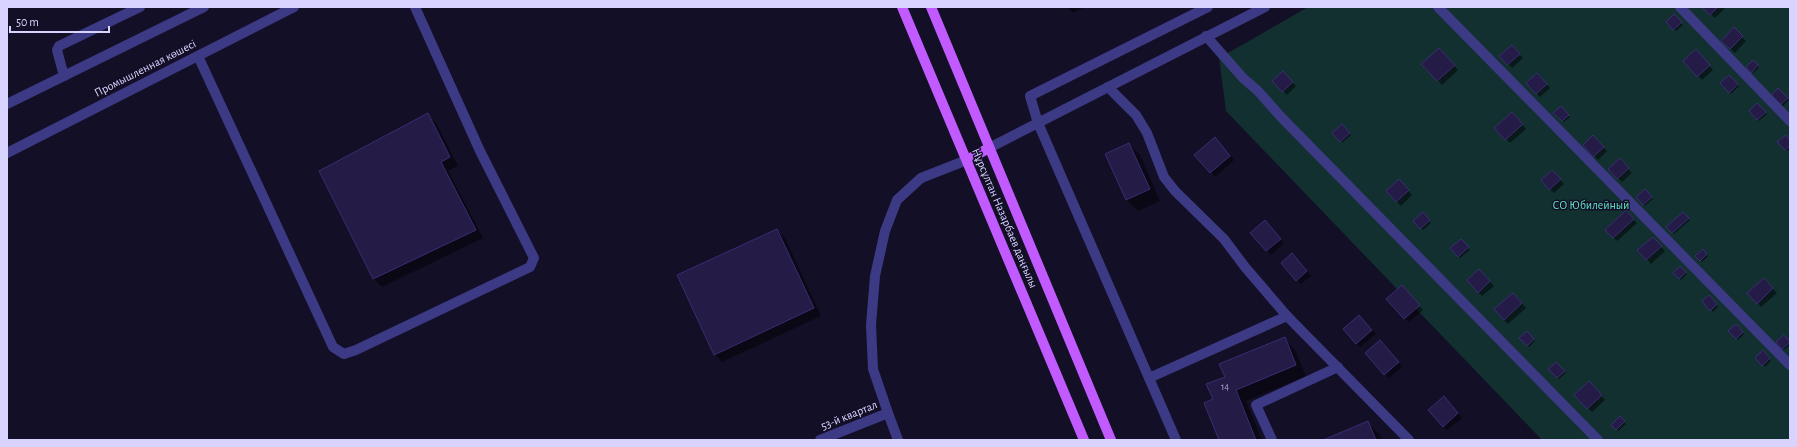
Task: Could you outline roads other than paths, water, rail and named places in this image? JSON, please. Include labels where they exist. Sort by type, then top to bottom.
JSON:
[{"type":"main road","name":"Нұрсұлтан Назарбаев даңғылы","points":[[902,7],[1084,440]]},
{"type":"main road","name":"Нұрсұлтан Назарбаев даңғылы","points":[[931,7],[988,148],[1111,440]]},
{"type":"main road","points":[[967,160],[988,148]]},
{"type":"street","points":[[64,76],[57,50],[59,46],[140,7]]},
{"type":"street","points":[[7,104],[204,7]]},
{"type":"street","name":"Промышленная көшесі","points":[[7,153],[294,7]]},
{"type":"street","points":[[198,56],[333,347],[344,354],[356,350],[530,267],[534,258],[480,151],[415,7]]},
{"type":"street","points":[[1176,440],[1038,123],[1030,96],[1208,7]]},
{"type":"street","points":[[988,148],[1206,36],[1266,7]]},
{"type":"street","points":[[1438,7],[1790,365]]},
{"type":"street","points":[[1680,7],[1790,121]]},
{"type":"street","points":[[1206,36],[1243,78],[1258,91],[1281,117],[1598,440]]},
{"type":"street","points":[[1108,87],[1136,115],[1147,133],[1164,177],[1175,192],[1224,239],[1245,267],[1287,316],[1338,366],[1409,440]]},
{"type":"street","points":[[898,440],[874,369],[871,325],[876,276],[885,231],[897,200],[921,178],[967,160]]},
{"type":"street","points":[[1149,378],[1287,316]]},
{"type":"street","points":[[1272,440],[1256,405],[1338,366]]},
{"type":"street","name":"53-й квартал","points":[[820,440],[888,413]]},
{"type":"park label","name":"СО Юбилейный","points":[[1591,205]]}]
